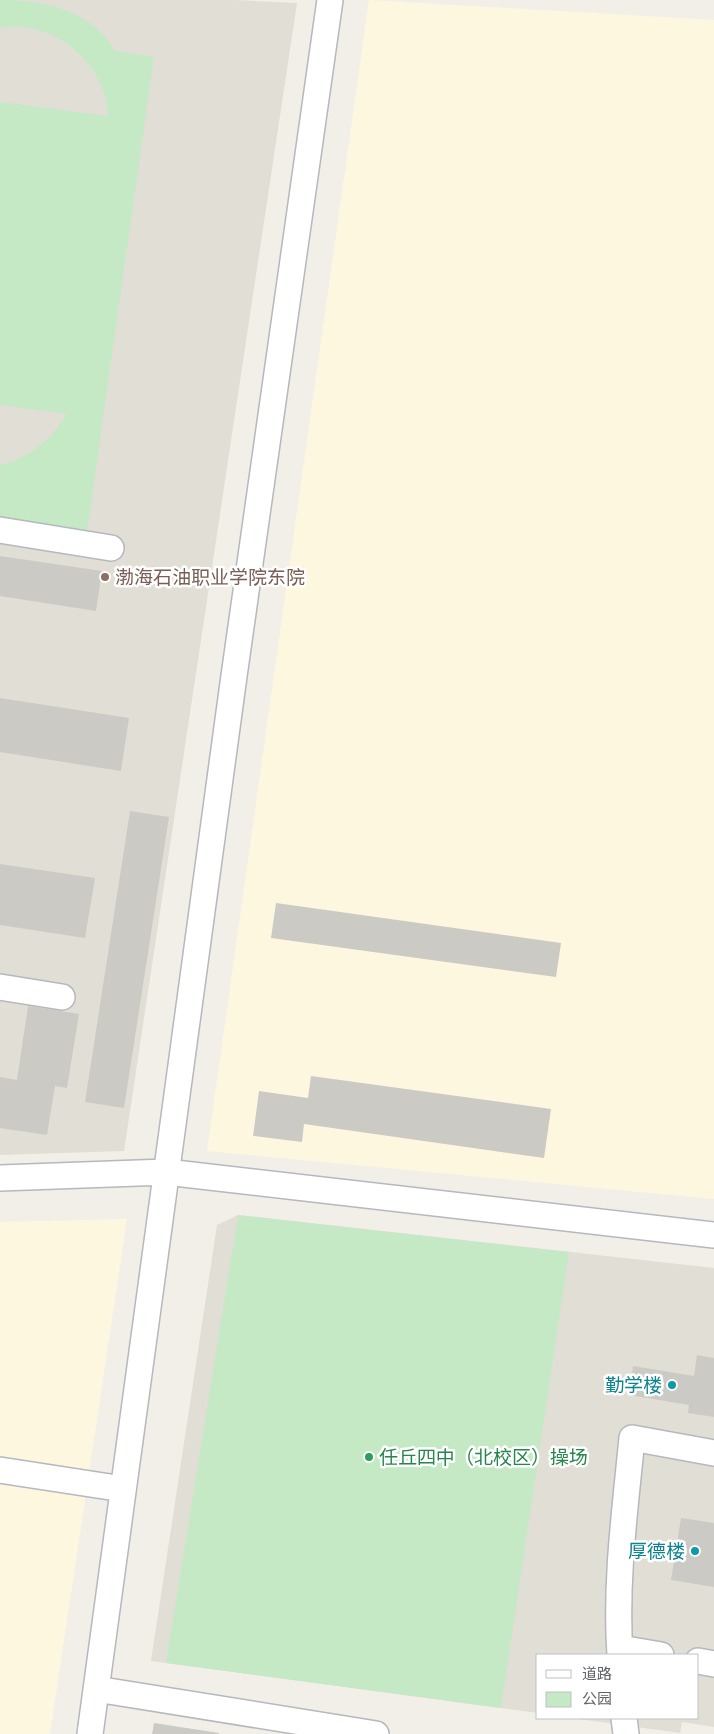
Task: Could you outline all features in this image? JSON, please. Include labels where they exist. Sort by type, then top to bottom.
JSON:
[{"type":"street","points":[[90,1734],[231,696],[330,0]]},
{"type":"street","points":[[0,530],[111,548]]},
{"type":"street","points":[[0,987],[62,997]]},
{"type":"street","points":[[0,1178],[166,1172],[714,1235]]},
{"type":"street","points":[[647,1654],[620,1652],[618,1618],[632,1438],[714,1453]]},
{"type":"street","points":[[0,1470],[123,1489]]},
{"type":"street","points":[[699,1662],[714,1664]]},
{"type":"street","points":[[96,1689],[376,1734]]},
{"type":"street","points":[[624,1719],[626,1734]]},
{"type":"shaded area","name":"渤海石油职业学院东院","points":[[0,0],[235,0],[297,3],[124,1151],[0,1155]]},
{"type":"shaded area","points":[[369,0],[714,20],[714,1199],[207,1151]]},
{"type":"shaded area","name":"任丘四中（北校区）操场","points":[[238,1215],[714,1268],[714,1727],[682,1722],[680,1733],[578,1719],[699,1719],[699,1654],[536,1654],[536,1713],[151,1661],[217,1225]]},
{"type":"shaded area","points":[[127,1219],[50,1734],[0,1734],[0,1222]]},
{"type":"green space","points":[[0,0],[33,2],[65,10],[94,26],[106,37],[115,51],[154,57],[87,532],[0,518],[0,465],[21,458],[39,446],[54,432],[67,414],[0,405],[0,102],[108,116],[105,97],[98,79],[87,63],[73,49],[57,38],[39,30],[20,27],[0,28]]},
{"type":"green space","name":"任丘四中（北校区）操场","points":[[238,1215],[569,1252],[501,1708],[166,1663]]},
{"type":"building","points":[[0,556],[102,571],[96,611],[0,596]]},
{"type":"building","points":[[0,698],[129,718],[121,771],[0,752]]},
{"type":"building","points":[[130,811],[169,817],[124,1108],[85,1102]]},
{"type":"building","points":[[0,864],[95,878],[85,938],[0,925]]},
{"type":"building","points":[[276,903],[561,943],[556,977],[271,938]]},
{"type":"building","points":[[28,1006],[79,1014],[67,1088],[55,1086],[47,1135],[0,1128],[0,1077],[17,1080]]},
{"type":"building","points":[[311,1076],[551,1109],[544,1158],[304,1124],[302,1142],[253,1136],[259,1091],[308,1098]]},
{"type":"building","name":"勤学楼","points":[[697,1355],[714,1358],[714,1417],[688,1413],[689,1405],[629,1395],[633,1366],[694,1376]]},
{"type":"building","name":"厚德楼","points":[[681,1518],[714,1523],[714,1587],[671,1580]]},
{"type":"building","points":[[154,1723],[219,1733],[219,1734],[152,1734]]},
{"type":"place","name":"渤海石油职业学院东院","points":[[105,577]]},
{"type":"place","name":"勤学楼","points":[[672,1385]]},
{"type":"place","name":"任丘四中（北校区）操场","points":[[369,1457]]},
{"type":"place","name":"厚德楼","points":[[695,1551]]}]
